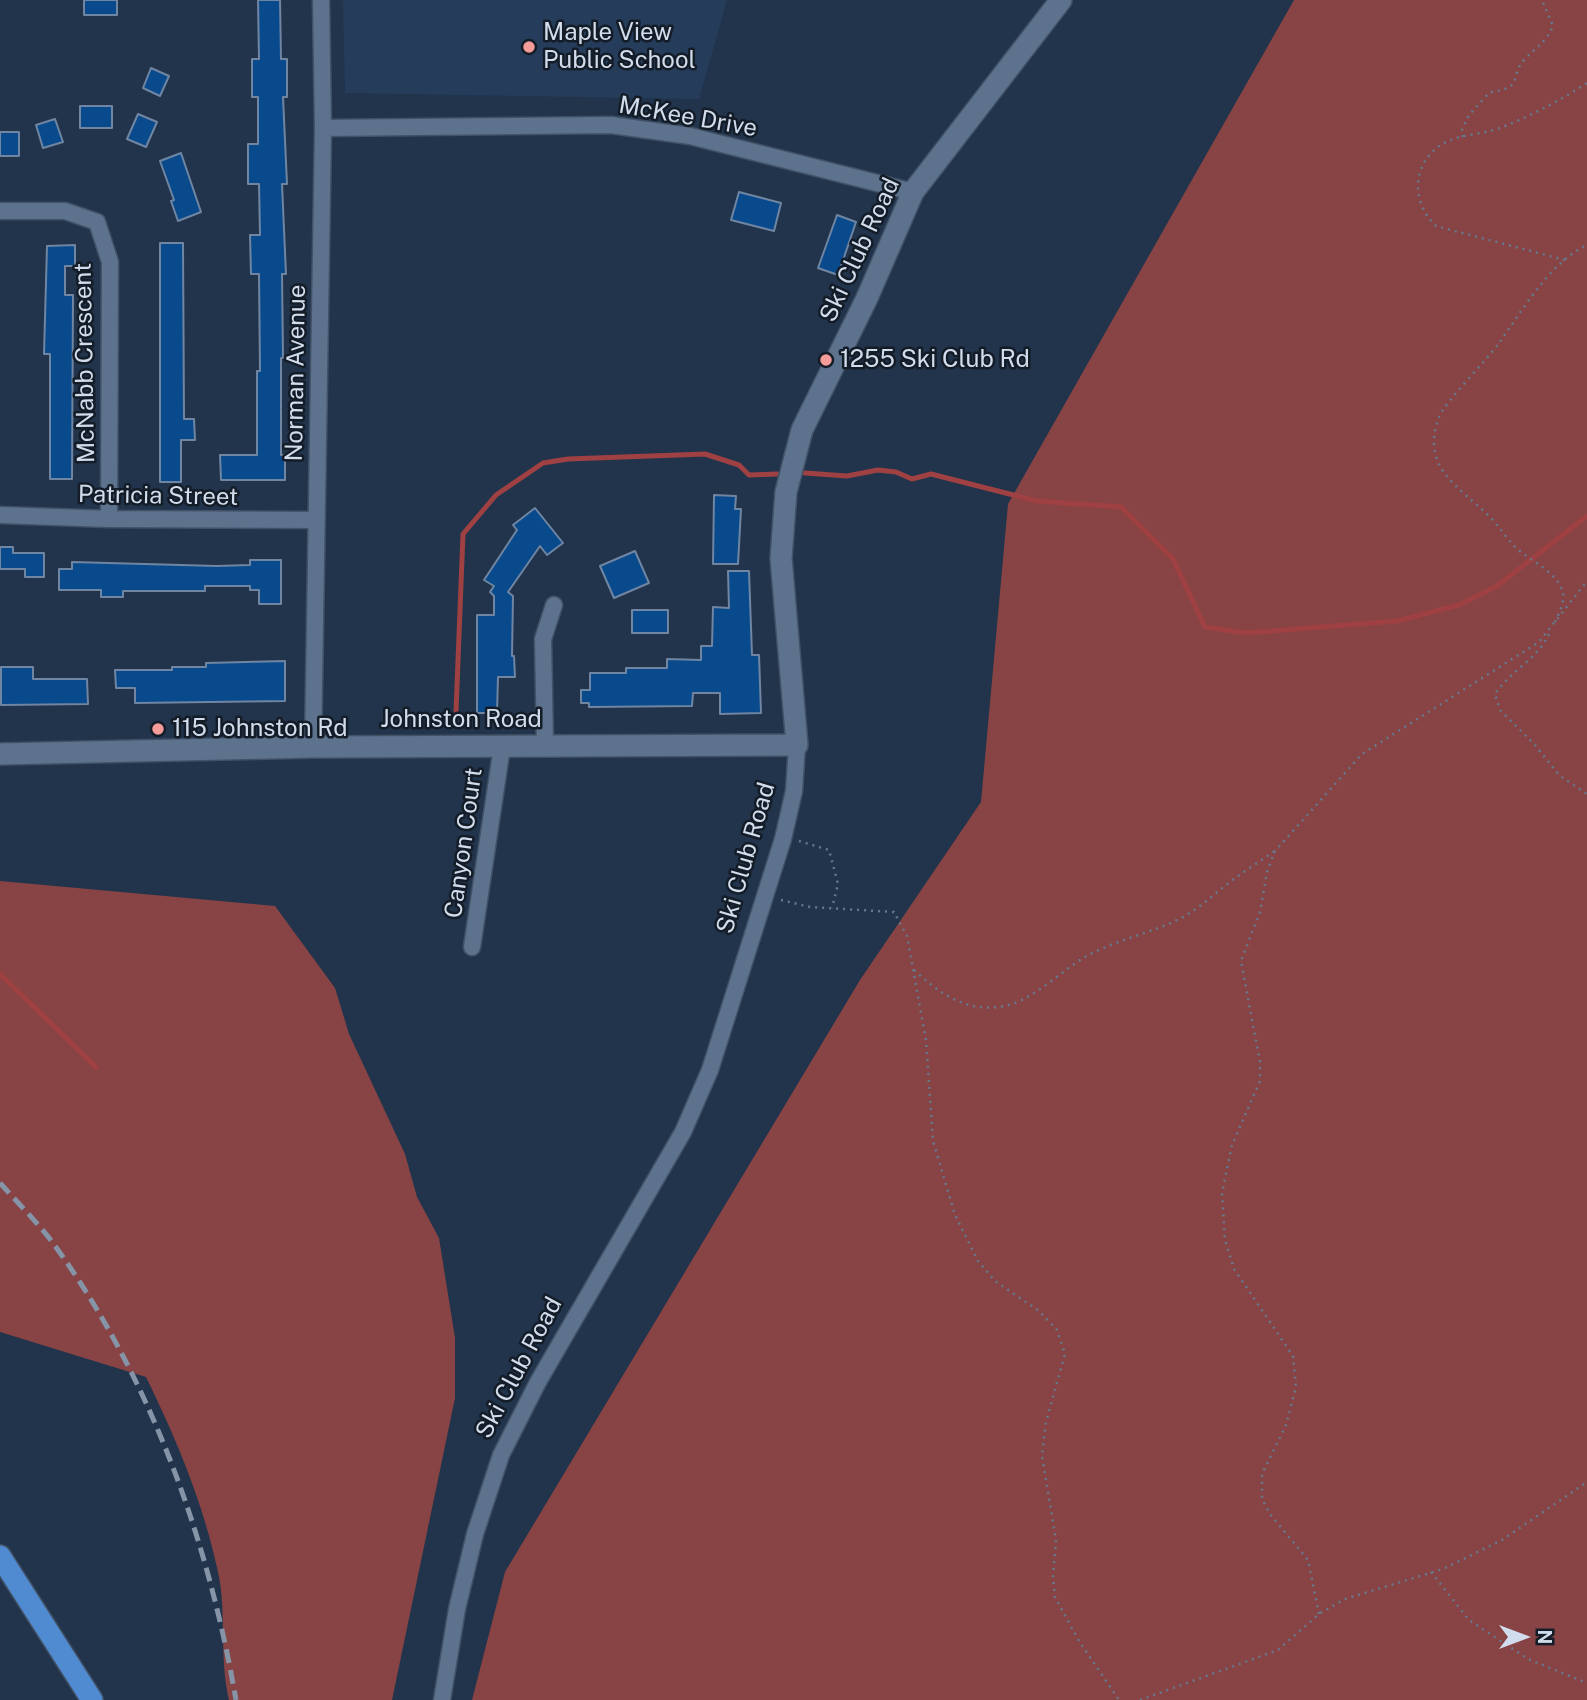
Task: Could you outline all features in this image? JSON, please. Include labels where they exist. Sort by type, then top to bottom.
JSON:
[{"type":"main road","points":[[0,1556],[92,1700]]},
{"type":"street","name":"Norman Avenue","points":[[313,747],[323,128],[321,0]]},
{"type":"street","name":"Ski Club Road","points":[[442,1700],[457,1609],[475,1534],[501,1455],[538,1382],[683,1132],[710,1070],[783,839],[794,791],[797,746],[781,558],[786,492],[802,430],[867,298],[913,192],[1061,0]]},
{"type":"street","name":"McKee Drive","points":[[323,128],[611,125],[690,136],[913,192]]},
{"type":"street","name":"McNabb Crescent","points":[[0,211],[65,211],[97,222],[110,262],[110,519]]},
{"type":"street","name":"Patricia Street","points":[[0,515],[110,519],[316,520]]},
{"type":"street","points":[[545,746],[543,639],[554,605]]},
{"type":"street","name":"Johnston Road","points":[[0,754],[157,753],[313,747],[797,746]]},
{"type":"street","name":"Canyon Court","points":[[472,947],[502,747]]},
{"type":"path","points":[[1462,137],[1461,132],[1469,115],[1490,92],[1503,90],[1516,81],[1522,61],[1537,51],[1548,37],[1553,26],[1542,0]]},
{"type":"path","points":[[1565,260],[1436,226],[1423,213],[1418,200],[1419,177],[1432,152],[1447,142],[1497,129],[1553,105],[1587,83]]},
{"type":"path","points":[[1587,245],[1565,260],[1439,415],[1433,444],[1438,464],[1457,490],[1489,516],[1523,554],[1542,566],[1562,588],[1563,605],[1544,646],[1505,678],[1495,694],[1500,710],[1560,776],[1587,794]]},
{"type":"path","points":[[913,968],[936,990],[964,1005],[999,1007],[1034,992],[1105,947],[1195,909],[1275,851],[1362,754],[1539,642],[1587,581]]},
{"type":"path","points":[[783,839],[807,842],[828,850],[838,884],[832,908]]},
{"type":"path","points":[[1275,851],[1267,872],[1260,912],[1241,962],[1260,1062],[1260,1081],[1232,1145],[1222,1193],[1225,1240],[1234,1269],[1293,1356],[1296,1387],[1286,1425],[1262,1474],[1262,1499],[1270,1514],[1308,1560],[1319,1614]]},
{"type":"path","points":[[764,897],[810,907],[894,912],[907,936],[926,1040],[933,1141],[955,1214],[978,1261],[995,1281],[1039,1311],[1058,1330],[1065,1354],[1046,1422],[1042,1456],[1056,1541],[1053,1576],[1055,1597],[1119,1700]]},
{"type":"path","points":[[1140,1700],[1278,1650],[1319,1614],[1345,1599],[1431,1572],[1502,1541],[1587,1482]]},
{"type":"path","points":[[1431,1572],[1469,1620],[1528,1659],[1587,1683]]},
{"type":"shaded area","name":"Maple View Public School","points":[[343,0],[727,0],[699,99],[345,93]]},
{"type":"shaded area","points":[[1294,0],[1587,0],[1587,1700],[472,1700],[505,1572],[860,980],[981,802],[1008,504]]},
{"type":"shaded area","points":[[0,881],[275,906],[335,988],[349,1034],[405,1154],[417,1197],[439,1238],[455,1338],[455,1398],[392,1700],[229,1700],[224,1667],[221,1587],[212,1547],[188,1472],[146,1377],[0,1332]]},
{"type":"building","points":[[84,0],[117,0],[117,15],[84,15]]},
{"type":"building","points":[[258,0],[280,0],[281,59],[287,59],[287,97],[283,97],[287,184],[282,184],[286,274],[282,274],[281,358],[281,455],[285,455],[285,480],[221,480],[220,455],[257,455],[259,274],[251,274],[250,235],[260,235],[259,184],[248,184],[248,144],[258,144],[258,97],[252,97],[252,59],[259,59]]},
{"type":"building","points":[[151,68],[169,76],[160,96],[143,88]]},
{"type":"building","points":[[80,106],[112,106],[112,128],[80,128]]},
{"type":"building","points":[[138,114],[157,122],[146,147],[127,139]]},
{"type":"building","points":[[55,119],[63,142],[43,148],[36,125]]},
{"type":"building","points":[[0,132],[19,132],[19,156],[0,156]]},
{"type":"building","points":[[181,153],[201,212],[178,221],[171,201],[174,200],[160,161]]},
{"type":"building","points":[[739,192],[781,203],[774,231],[731,220]]},
{"type":"building","points":[[837,215],[856,222],[838,275],[818,268]]},
{"type":"building","points":[[160,243],[183,243],[184,419],[194,419],[195,440],[181,440],[181,482],[160,482]]},
{"type":"building","points":[[75,245],[75,266],[65,266],[65,295],[73,295],[72,479],[50,479],[50,354],[44,354],[47,246]]},
{"type":"building","points":[[714,495],[736,496],[735,509],[741,509],[738,564],[713,564]]},
{"type":"building","points":[[535,508],[563,543],[547,555],[540,546],[508,592],[513,596],[512,656],[515,677],[498,677],[497,713],[477,713],[477,615],[494,615],[494,596],[490,592],[494,586],[484,580],[517,530],[513,525]]},
{"type":"building","points":[[0,547],[13,547],[13,553],[44,553],[44,577],[25,577],[25,569],[0,569]]},
{"type":"building","points":[[635,551],[649,583],[614,598],[600,566]]},
{"type":"building","points":[[250,560],[281,560],[281,604],[259,604],[259,590],[250,590],[250,586],[205,586],[205,591],[123,591],[123,597],[101,597],[101,590],[59,590],[59,569],[72,569],[72,562],[217,566],[250,565]]},
{"type":"building","points":[[728,571],[749,571],[752,655],[759,655],[761,713],[720,714],[720,693],[693,693],[692,706],[589,707],[589,703],[581,703],[581,690],[590,690],[590,673],[626,673],[626,668],[667,668],[667,659],[701,660],[701,646],[712,646],[713,607],[729,608]]},
{"type":"building","points":[[632,610],[668,610],[668,633],[632,633]]},
{"type":"building","points":[[285,661],[285,701],[135,703],[135,688],[116,688],[115,670],[172,670],[172,667],[206,667],[206,663]]},
{"type":"building","points":[[1,667],[33,667],[33,679],[87,679],[88,704],[1,705]]},
{"type":"waterway","points":[[456,711],[463,534],[496,495],[543,463],[568,459],[705,454],[739,465],[749,475],[777,474]]},
{"type":"waterway","points":[[805,473],[847,476],[878,470],[896,472],[912,479],[931,474],[1037,501],[1121,507],[1173,559],[1205,627],[1246,633],[1397,621],[1459,605],[1497,586],[1587,516]]},
{"type":"waterway","points":[[0,974],[96,1067]]},
{"type":"railway","points":[[0,1183],[53,1243],[88,1294],[146,1403],[191,1519],[224,1639],[236,1700]]},
{"type":"place","name":"Maple View Public School","points":[[529,47]]},
{"type":"place","name":"1255 Ski Club Rd","points":[[826,360]]},
{"type":"place","name":"115 Johnston Rd","points":[[158,729]]}]
